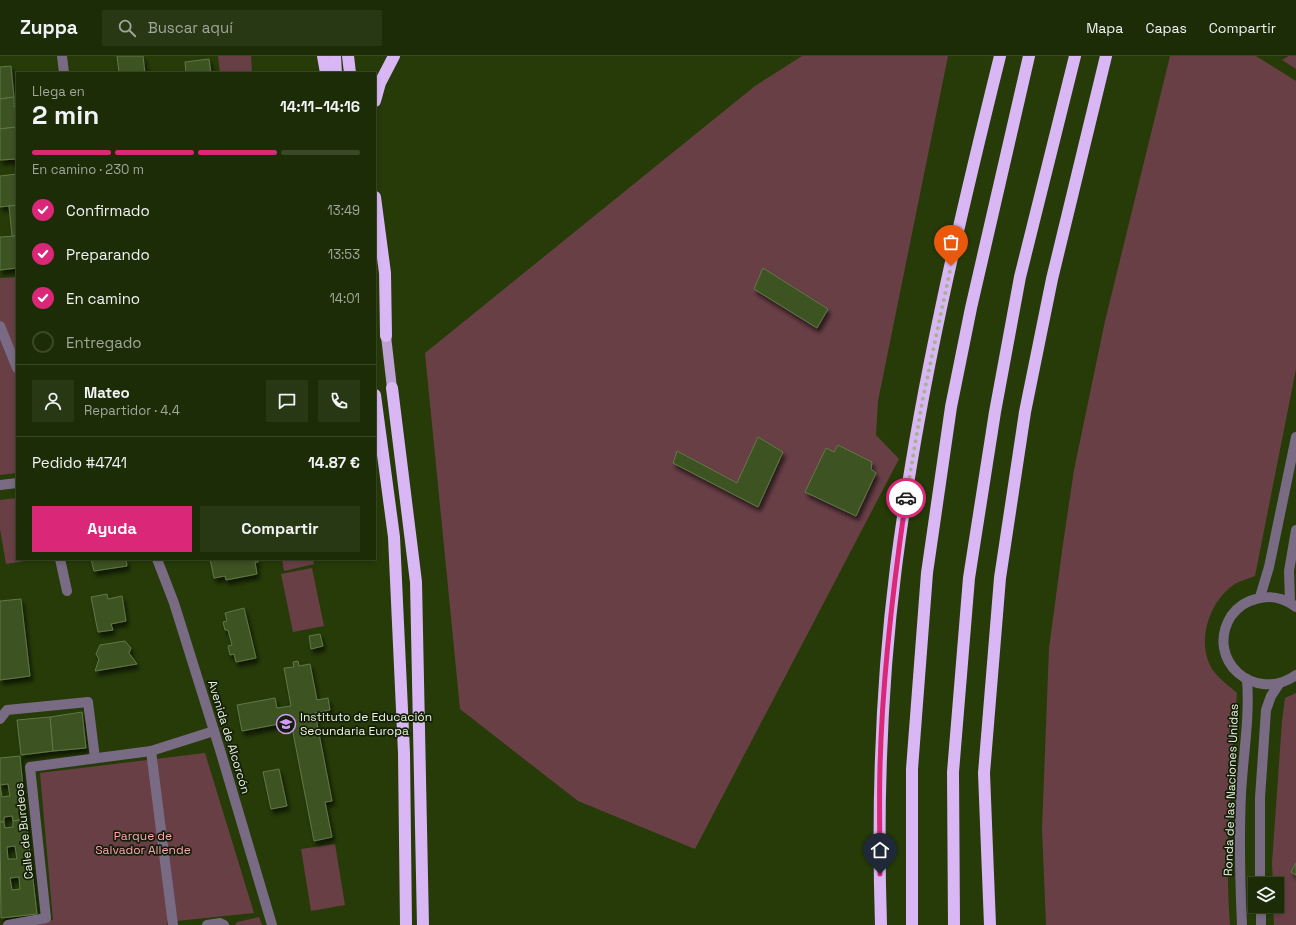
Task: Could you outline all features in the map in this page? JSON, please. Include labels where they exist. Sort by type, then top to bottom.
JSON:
[{"type":"highway","points":[[324,56],[326,72]]},
{"type":"highway","points":[[335,56],[336,72]]},
{"type":"highway","points":[[348,56],[350,72]]},
{"type":"highway","points":[[376,97],[380,83],[394,56]]},
{"type":"highway","points":[[881,925],[880,767],[886,667],[896,569],[922,403],[974,162],[1000,56]]},
{"type":"highway","points":[[912,925],[912,769],[927,573],[951,407],[971,308],[1029,56]]},
{"type":"highway","points":[[954,925],[953,772],[969,578],[995,412],[1020,277],[1075,56]]},
{"type":"highway","points":[[990,925],[984,773],[1000,578],[1025,412],[1047,303],[1066,215],[1106,56]]},
{"type":"highway","points":[[376,205],[384,273],[386,336]]},
{"type":"highway","points":[[376,261],[386,336]]},
{"type":"highway","points":[[392,388],[416,582],[424,925]]},
{"type":"highway","points":[[376,402],[394,537],[404,753],[406,925]]},
{"type":"main road","points":[[386,336],[392,388]]},
{"type":"street","points":[[62,56],[64,72]]},
{"type":"street","points":[[0,326],[16,366]]},
{"type":"street","points":[[1260,598],[1269,567],[1296,437]]},
{"type":"street","points":[[0,485],[16,483]]},
{"type":"street","points":[[1293,604],[1288,571],[1296,530]]},
{"type":"street","points":[[60,560],[67,591]]},
{"type":"street","name":"Avenida de Alcorcón","points":[[158,560],[214,731],[272,925]]},
{"type":"street","points":[[1293,604],[1276,597],[1251,600],[1240,606],[1227,623],[1224,632],[1224,643],[1229,662],[1235,671],[1247,679],[1267,685],[1279,684],[1296,675]]},
{"type":"street","name":"Ronda de las Naciones Unidas","points":[[1242,925],[1239,861],[1241,794],[1249,707],[1247,679]]},
{"type":"street","points":[[1260,877],[1260,798],[1266,710],[1271,696],[1279,684]]},
{"type":"street","points":[[0,719],[7,710],[88,702],[95,758]]},
{"type":"street","name":"Calle de Burdeos","points":[[8,925],[46,918],[30,767],[151,751],[214,731]]},
{"type":"street","points":[[151,751],[173,925]]},
{"type":"street","points":[[1261,913],[1262,925]]},
{"type":"street","points":[[207,925],[220,923],[224,925]]},
{"type":"green space","points":[[218,56],[251,56],[252,72],[220,72]]},
{"type":"green space","points":[[802,56],[948,56],[878,401],[876,435],[899,459],[695,849],[578,801],[460,709],[425,353],[755,86]]},
{"type":"green space","points":[[1170,56],[1256,56],[1296,81],[1296,369],[1255,576],[1234,584],[1224,593],[1211,613],[1205,635],[1207,658],[1212,669],[1220,679],[1237,693],[1228,838],[1228,896],[1230,925],[1046,925],[1042,829],[1049,648],[1063,544],[1074,470],[1105,321]]},
{"type":"green space","points":[[1289,56],[1296,56],[1296,69],[1282,60]]},
{"type":"green space","points":[[16,277],[16,473],[0,475],[0,278]]},
{"type":"green space","points":[[16,498],[16,560],[32,560],[6,564],[0,529],[0,500]]},
{"type":"green space","points":[[282,560],[313,560],[314,564],[284,571]]},
{"type":"green space","points":[[312,568],[324,626],[293,632],[281,574]]},
{"type":"green space","points":[[1296,693],[1296,925],[1274,925],[1273,913],[1284,913],[1284,877],[1273,877],[1272,863],[1285,698]]},
{"type":"green space","name":"Parque de Salvador Allende","points":[[205,753],[254,913],[167,922],[167,925],[24,925],[53,920],[40,773]]},
{"type":"green space","points":[[335,844],[345,905],[311,911],[301,849]]},
{"type":"green space","points":[[259,917],[262,925],[235,925],[237,922]]},
{"type":"building","points":[[117,56],[143,56],[145,72],[119,72]]},
{"type":"building","points":[[209,59],[211,72],[186,72],[185,62]]},
{"type":"building","points":[[11,66],[14,97],[0,99],[0,67]]},
{"type":"building","points":[[14,97],[14,107],[16,106],[16,127],[0,129],[0,99]]},
{"type":"building","points":[[16,127],[16,159],[0,160],[0,129]]},
{"type":"building","points":[[16,174],[16,205],[0,207],[0,176]]},
{"type":"building","points":[[16,205],[16,236],[12,236],[9,206]]},
{"type":"building","points":[[16,236],[16,268],[0,270],[0,237]]},
{"type":"building","points":[[763,268],[828,309],[817,328],[754,289]]},
{"type":"building","points":[[758,437],[783,452],[758,507],[673,463],[677,451],[737,483]]},
{"type":"building","points":[[838,445],[872,462],[871,469],[876,473],[856,516],[805,492],[826,448],[834,452]]},
{"type":"building","points":[[91,560],[126,560],[127,566],[94,571]]},
{"type":"building","points":[[210,560],[258,560],[258,562],[255,562],[257,574],[226,580],[225,576],[214,578]]},
{"type":"building","points":[[107,594],[108,599],[122,596],[126,621],[111,624],[113,630],[98,632],[91,597]]},
{"type":"building","points":[[21,599],[30,676],[0,680],[0,601]]},
{"type":"building","points":[[244,608],[256,658],[236,662],[234,654],[230,655],[228,646],[232,645],[228,630],[225,630],[223,622],[227,621],[225,613]]},
{"type":"building","points":[[320,634],[323,646],[311,649],[309,636]]},
{"type":"building","points":[[125,641],[131,648],[129,653],[137,664],[95,671],[99,659],[96,654],[100,645]]},
{"type":"building","points":[[298,661],[299,666],[310,664],[317,700],[328,698],[330,710],[315,713],[332,801],[325,802],[332,837],[314,841],[290,717],[278,719],[279,724],[242,731],[237,705],[275,698],[277,708],[291,706],[284,668],[294,667],[293,662]]},
{"type":"building","points":[[82,712],[86,748],[53,751],[50,717]]},
{"type":"building","points":[[50,717],[53,751],[21,755],[17,720]]},
{"type":"building","points":[[20,756],[26,819],[13,821],[12,816],[4,817],[4,822],[0,822],[0,785],[0,758]],"holes":[[[8,784],[10,796],[2,797],[0,785]]]},
{"type":"building","points":[[279,769],[287,806],[271,809],[263,772]]},
{"type":"building","points":[[26,819],[37,914],[1,918],[0,822],[4,822],[5,828],[13,827],[13,821]],"holes":[[[15,846],[17,859],[8,859],[7,847]],[[19,877],[20,889],[12,890],[10,878]]]},
{"type":"building","points":[[1296,863],[1296,875],[1291,872]]},
{"type":"way so far","points":[[906,498],[922,403],[951,266]]},
{"type":"place","name":"Instituto de Educación Secundaria Europa","points":[[286,724]]},
{"type":"route","points":[[880,874],[880,767],[886,667],[896,569],[906,498]]}]
